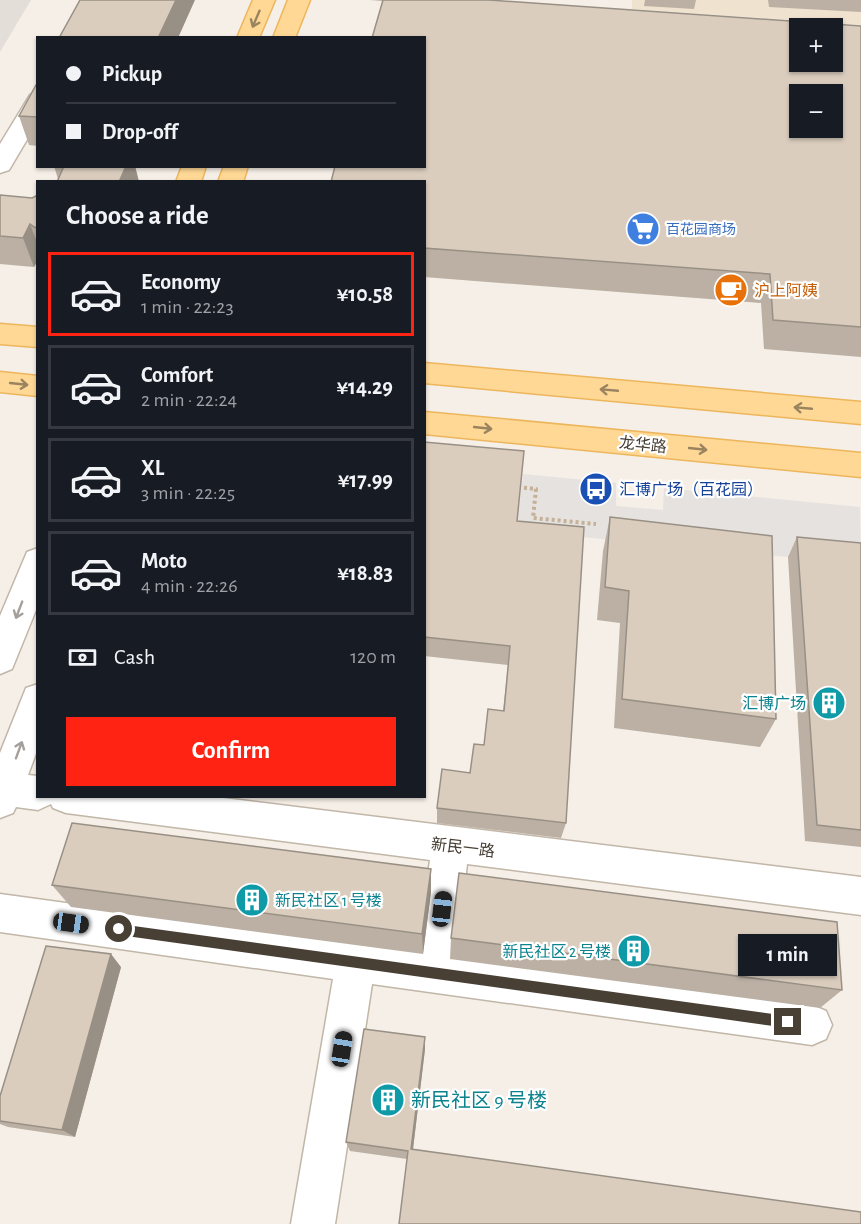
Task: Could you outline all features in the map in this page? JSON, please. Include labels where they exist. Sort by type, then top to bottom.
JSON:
[{"type":"main road","points":[[249,36],[264,0]]},
{"type":"main road","points":[[285,36],[298,0]]},
{"type":"main road","points":[[0,334],[36,337]]},
{"type":"main road","points":[[426,373],[861,413]]},
{"type":"main road","points":[[0,382],[36,386]]},
{"type":"main road","name":"龙华路","points":[[426,423],[861,465]]},
{"type":"street","points":[[0,165],[36,105]]},
{"type":"street","points":[[0,659],[36,566]]},
{"type":"street","points":[[14,794],[36,707]]},
{"type":"street","name":"新民一路","points":[[82,798],[861,896]]},
{"type":"street","points":[[434,973],[451,845]]},
{"type":"street","points":[[0,913],[812,1025]]},
{"type":"street","points":[[313,1224],[356,962]]},
{"type":"path","points":[[510,486],[536,489],[533,518],[596,524]]},
{"type":"shaded area","points":[[0,0],[31,0],[0,52]]},
{"type":"shaded area","points":[[632,0],[861,0],[861,25],[843,24],[843,18],[789,18],[789,20],[632,9]]},
{"type":"shaded area","points":[[523,474],[616,483],[616,506],[663,510],[664,488],[860,507],[861,564],[572,536],[516,537]]},
{"type":"building","points":[[80,0],[176,0],[159,36],[60,36]]},
{"type":"building","name":"百花园商场","points":[[383,0],[489,0],[789,21],[789,72],[843,72],[843,25],[861,26],[861,327],[773,320],[770,274],[426,248],[426,180],[332,180],[334,168],[426,168],[426,36],[373,36]]},
{"type":"building","points":[[36,85],[36,117],[19,116]]},
{"type":"building","points":[[63,168],[125,168],[120,180],[58,180]]},
{"type":"building","points":[[0,195],[32,198],[36,196],[36,228],[30,224],[23,238],[0,236]]},
{"type":"building","points":[[426,442],[524,451],[517,521],[584,527],[566,823],[437,808],[442,769],[470,773],[474,744],[484,745],[488,709],[504,711],[510,646],[426,637]]},
{"type":"building","points":[[610,517],[772,536],[776,719],[622,699],[629,591],[605,587]]},
{"type":"building","name":"汇博广场","points":[[797,537],[861,543],[861,830],[817,825]]},
{"type":"building","name":"新民社区 1 号楼","points":[[72,823],[431,869],[422,934],[52,885]]},
{"type":"building","name":"新民社区 2 号楼","points":[[459,873],[837,922],[842,990],[451,938]]},
{"type":"building","points":[[46,946],[111,954],[62,1130],[0,1121],[0,1096]]},
{"type":"building","name":"新民社区 9 号楼","points":[[364,1029],[425,1037],[411,1149],[861,1212],[861,1224],[399,1224],[408,1151],[346,1142]]},
{"type":"place","name":"百花园商场","points":[[643,229]]},
{"type":"place","name":"沪上阿姨","points":[[731,290]]},
{"type":"place","name":"汇博广场（百花园）","points":[[596,489]]},
{"type":"place","name":"汇博广场","points":[[829,703]]},
{"type":"place","name":"新民社区 1 号楼","points":[[252,900]]},
{"type":"place","name":"新民社区 2 号楼","points":[[634,951]]},
{"type":"place","name":"新民社区 9 号楼","points":[[388,1100]]},
{"type":"route","points":[[119,929],[788,1022]]}]
